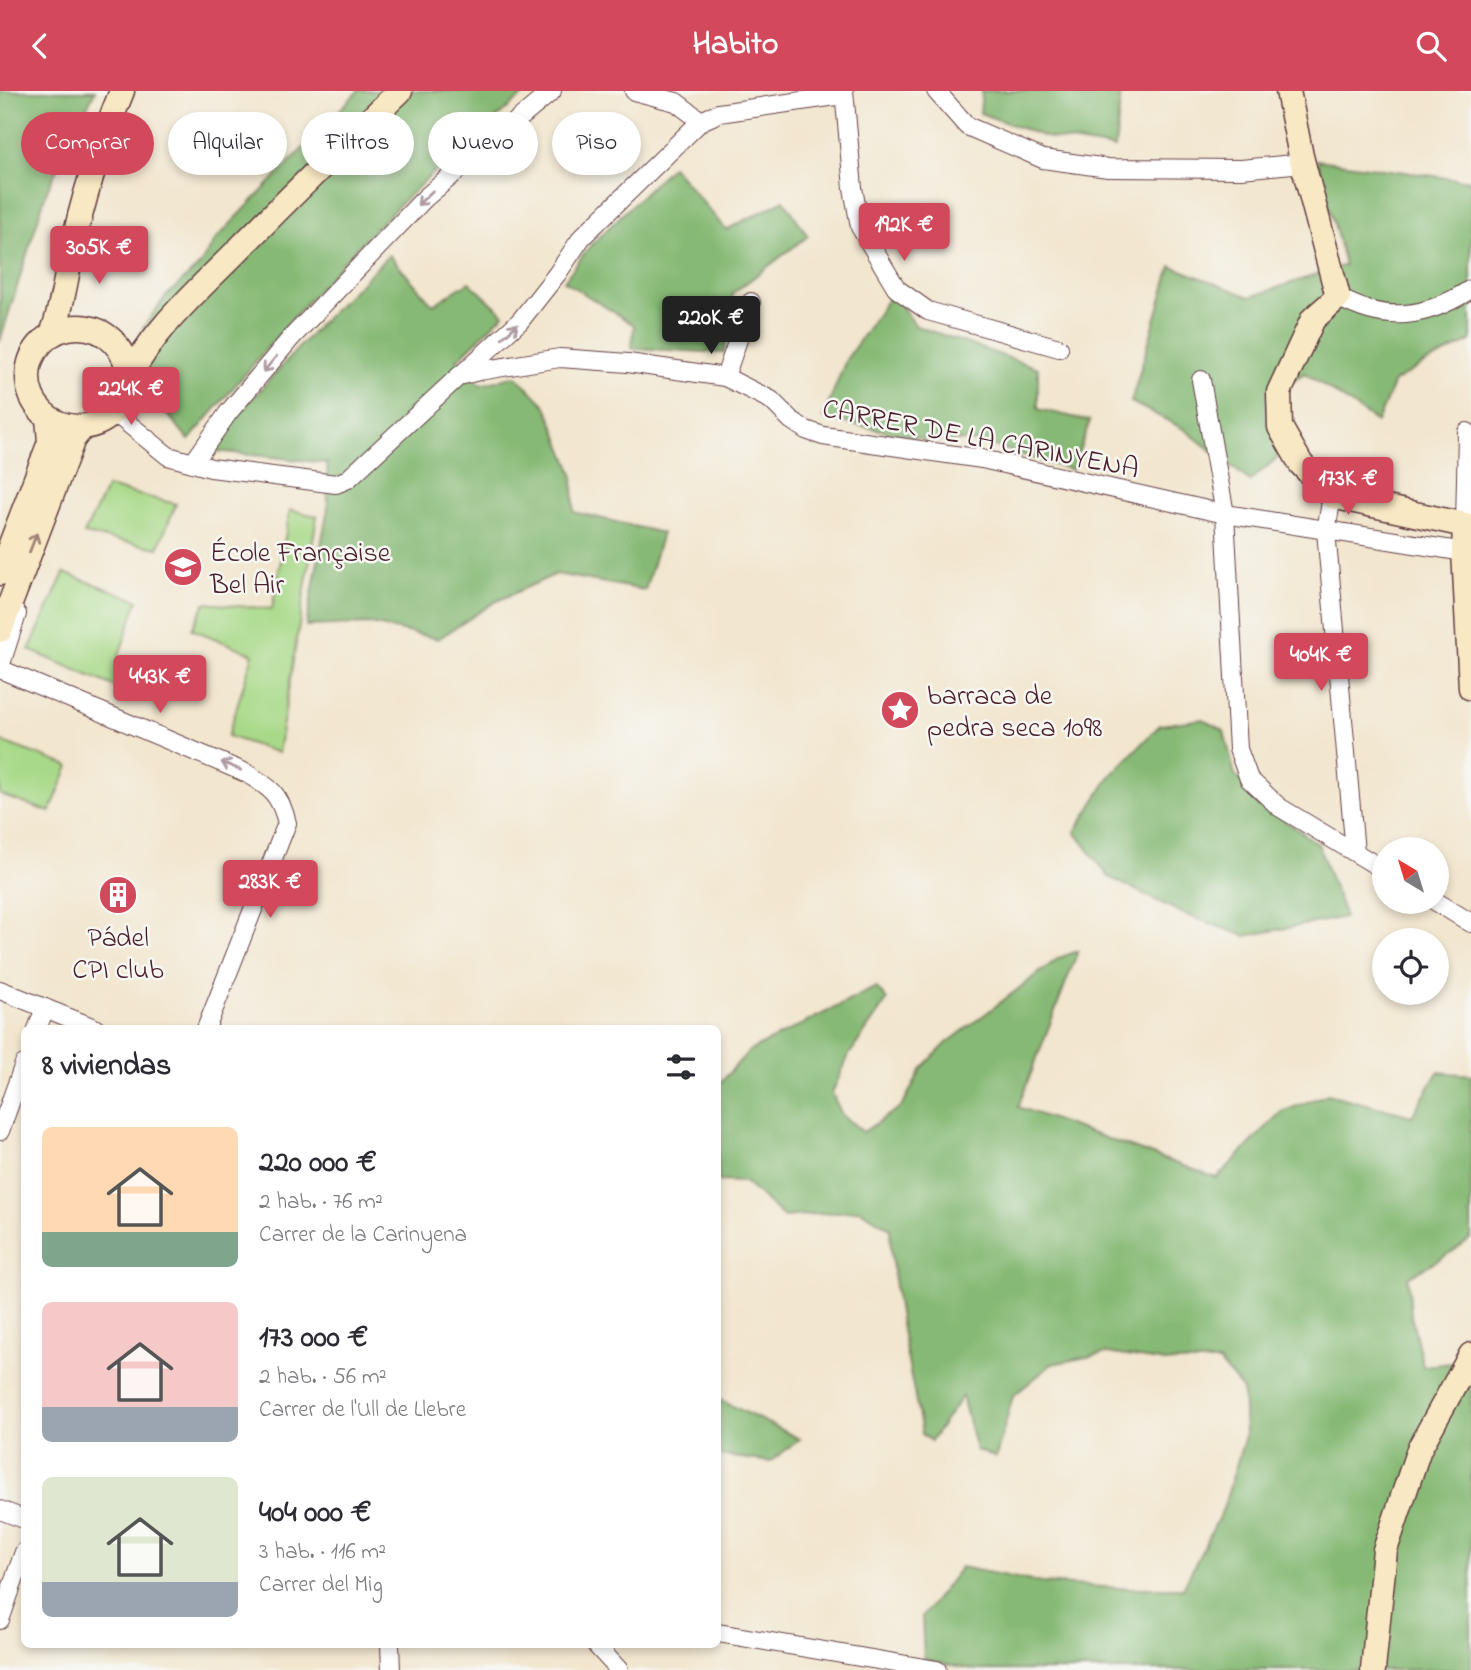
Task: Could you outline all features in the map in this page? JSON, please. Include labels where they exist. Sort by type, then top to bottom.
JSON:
[{"type":"street","points":[[52,334],[64,299],[71,254],[106,132],[122,91]]},
{"type":"street","points":[[0,573],[9,535],[63,432],[99,423],[114,412],[124,397],[128,379],[137,361],[163,326],[322,165],[400,91]]},
{"type":"street","points":[[193,463],[229,413],[291,338],[425,198],[552,91]]},
{"type":"street","points":[[634,91],[676,102],[701,121]]},
{"type":"street","points":[[936,91],[967,126],[1043,159],[1108,168],[1241,169],[1303,163]]},
{"type":"street","points":[[1288,91],[1303,163],[1338,297],[1357,308],[1406,316],[1446,306],[1471,289]]},
{"type":"street","points":[[114,412],[167,456],[235,472],[336,484],[348,479],[520,321],[582,237],[701,121],[719,113],[844,93],[860,227],[897,289],[928,311],[1059,348]]},
{"type":"street","points":[[71,254],[78,299],[101,334],[124,356],[128,379]]},
{"type":"street","points":[[1338,297],[1314,319],[1279,392],[1280,427],[1301,464],[1332,496],[1468,522]]},
{"type":"street","points":[[725,377],[751,302]]},
{"type":"street","points":[[63,432],[34,404],[29,391],[27,378],[33,352],[52,334],[75,327],[127,337],[163,326]]},
{"type":"street","name":"CARRER DE LA CARINYENA","points":[[459,376],[559,358],[628,363],[725,377],[771,400],[791,420],[806,430],[823,436],[982,459],[1225,514],[1467,552]]},
{"type":"street","points":[[1201,380],[1225,514],[1238,750],[1249,779],[1279,807],[1372,863]]},
{"type":"street","points":[[0,630],[63,432]]},
{"type":"street","points":[[1467,432],[1471,688]]},
{"type":"street","points":[[1332,496],[1326,531],[1355,852]]},
{"type":"street","points":[[11,602],[18,616],[0,668],[246,773],[271,788],[283,807],[287,823],[208,1025]]},
{"type":"street","points":[[1449,910],[1471,923]]},
{"type":"street","points":[[0,990],[87,1025]]},
{"type":"street","points":[[39,1025],[45,1008]]},
{"type":"street","points":[[0,1131],[21,1072]]},
{"type":"street","points":[[1373,1670],[1385,1550],[1419,1449],[1471,1355]]},
{"type":"street","points":[[0,1510],[21,1519]]},
{"type":"street","points":[[0,1620],[21,1560]]},
{"type":"street","points":[[721,1634],[937,1670]]},
{"type":"street","points":[[390,1648],[391,1670]]},
{"type":"street","points":[[599,1648],[619,1670]]},
{"type":"green space","points":[[0,91],[95,91],[85,112],[21,112],[21,175],[54,175],[47,190],[0,341]]},
{"type":"green space","points":[[358,91],[528,91],[504,112],[428,112],[428,175],[432,175],[369,235],[300,310],[189,440],[150,391],[146,363],[138,341],[144,326],[167,295],[199,266],[216,239],[277,175],[287,175],[287,165],[301,150],[301,175],[414,175],[414,112],[338,112]]},
{"type":"green space","points":[[982,91],[1121,91],[1115,148],[1045,137],[980,113]]},
{"type":"green space","points":[[1317,160],[1471,181],[1471,341],[1394,382],[1377,422],[1305,373],[1271,394],[1283,453],[1250,481],[1184,429],[1131,402],[1171,266],[1250,297],[1345,265]]},
{"type":"green space","points":[[672,166],[726,230],[784,200],[808,236],[733,293],[724,353],[632,348],[634,325],[564,281],[590,246]]},
{"type":"green space","points":[[389,255],[433,305],[469,282],[504,314],[457,360],[480,385],[516,376],[546,406],[573,474],[574,512],[662,533],[645,590],[556,574],[495,602],[438,639],[371,624],[306,626],[328,508],[327,463],[206,450],[318,326]]},
{"type":"green space","points":[[892,293],[916,326],[1038,368],[1038,409],[1090,421],[1072,470],[981,442],[923,439],[823,418],[846,360]]},
{"type":"green space","points":[[107,487],[176,504],[158,548],[84,534]]},
{"type":"green space","points":[[290,510],[317,516],[278,753],[228,736],[253,654],[192,629],[205,603],[272,609]]},
{"type":"green space","points":[[64,573],[138,600],[118,658],[160,674],[144,699],[29,650]]},
{"type":"green space","points":[[1203,719],[1224,731],[1235,775],[1274,813],[1318,844],[1345,917],[1245,936],[1184,914],[1109,877],[1075,832],[1110,776],[1160,725]]},
{"type":"green space","points":[[0,741],[69,766],[50,812],[0,795]]},
{"type":"green space","points":[[1078,951],[1018,1107],[1217,1178],[1281,1112],[1328,1094],[1412,1116],[1438,1072],[1471,1075],[1471,1238],[1408,1277],[1411,1315],[1423,1366],[1471,1361],[1471,1670],[977,1670],[924,1659],[922,1617],[961,1567],[1042,1583],[1119,1588],[1183,1588],[1223,1509],[1245,1436],[1243,1390],[1219,1362],[1165,1362],[1107,1353],[1052,1364],[1013,1396],[996,1457],[976,1450],[962,1396],[931,1441],[922,1434],[907,1357],[894,1280],[890,1228],[860,1210],[784,1217],[745,1182],[721,1181],[721,1082],[749,1051],[876,987],[887,1000],[849,1055],[832,1093],[841,1114],[863,1132],[902,1106],[922,1068],[947,1043],[1059,958]]},
{"type":"green space","points":[[721,1400],[800,1439],[770,1462],[721,1455]]},
{"type":"place","name":"École Française Bel Air","points":[[183,567]]},
{"type":"place","name":"barraca de pedra seca 1098","points":[[900,710]]},
{"type":"place","name":"Pádel CPI club","points":[[118,895]]}]
